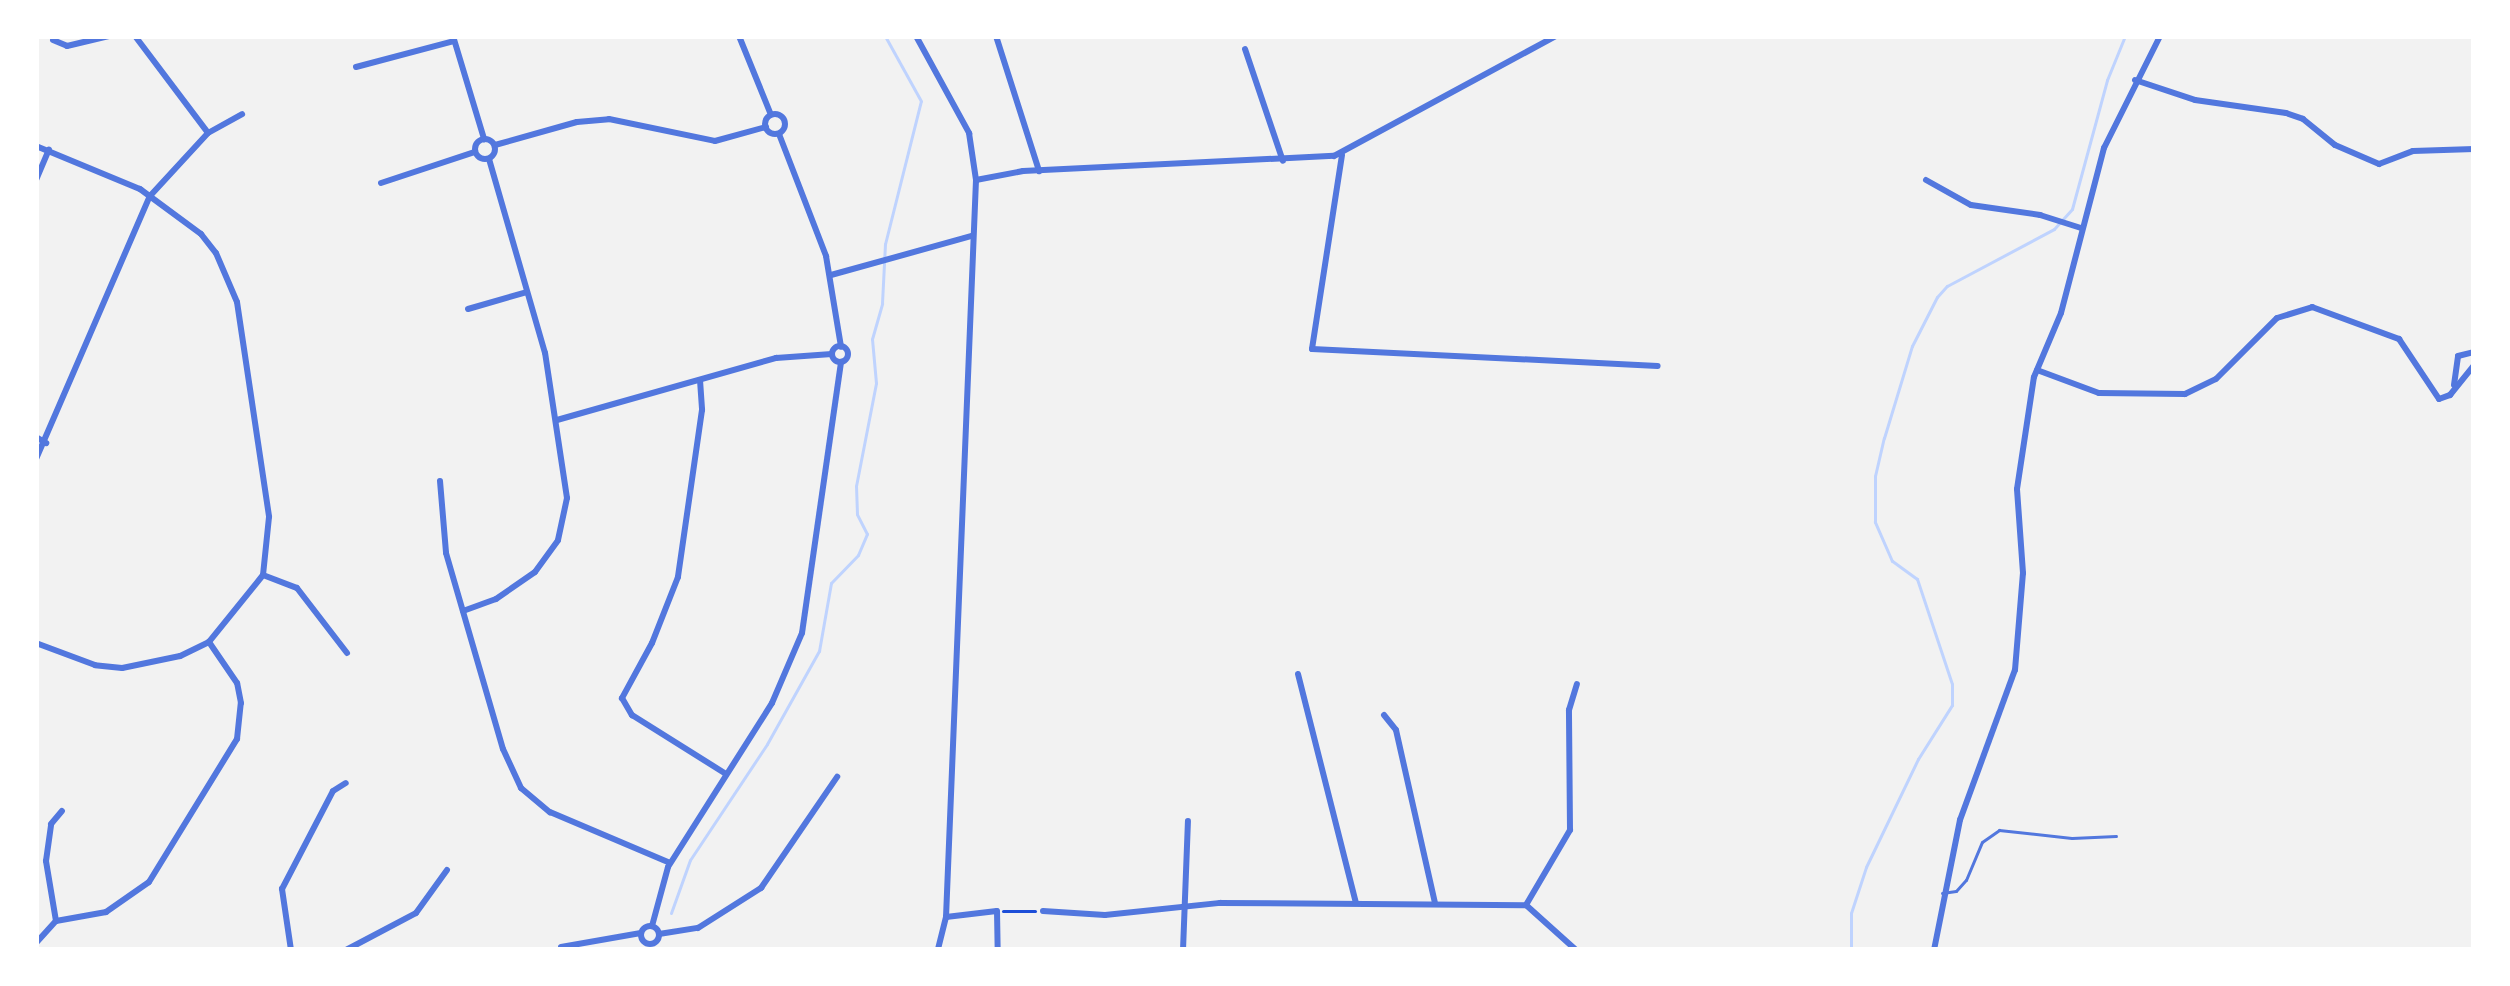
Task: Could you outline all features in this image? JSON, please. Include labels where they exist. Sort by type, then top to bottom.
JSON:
[{"type":"street","points":[[53,40],[68,46],[109,36]]},
{"type":"street","points":[[135,36],[208,134]]},
{"type":"street","points":[[739,36],[771,115],[766,127]]},
{"type":"street","points":[[916,36],[969,134],[976,180],[946,917],[938,950]]},
{"type":"street","points":[[996,36],[1039,171]]},
{"type":"street","points":[[976,180],[1039,171],[1283,161],[1342,153],[1556,36]]},
{"type":"street","points":[[1934,950],[1960,820],[2015,670],[2023,573],[2017,489],[2037,370],[2061,314],[2104,148],[2160,36]]},
{"type":"street","points":[[356,67],[453,39],[484,139],[495,146]]},
{"type":"street","points":[[1245,49],[1283,161]]},
{"type":"street","points":[[2134,80],[2195,100],[2286,113],[2303,119],[2335,145],[2379,164],[2413,151],[2474,149]]},
{"type":"street","points":[[36,460],[150,196],[208,134],[242,114]]},
{"type":"street","points":[[771,115],[785,120],[779,134]]},
{"type":"street","points":[[463,611],[525,581],[558,540],[567,475],[527,292],[489,158],[495,146],[577,122],[609,119],[715,141],[766,127],[779,134],[831,275],[841,347],[848,355],[841,362],[802,633],[772,703],[670,863],[652,926],[641,933],[561,947]]},
{"type":"street","points":[[381,182],[476,152],[484,139]]},
{"type":"street","points":[[36,146],[150,196],[201,234],[229,277],[237,302],[269,518],[263,575],[209,642],[180,656],[122,668],[95,665],[36,643]]},
{"type":"street","points":[[36,180],[49,150]]},
{"type":"street","points":[[476,152],[489,158]]},
{"type":"street","points":[[1342,153],[1312,349],[1658,366]]},
{"type":"street","points":[[1926,180],[1971,205],[2081,229]]},
{"type":"street","points":[[831,275],[972,236]]},
{"type":"street","points":[[468,309],[527,292]]},
{"type":"street","points":[[2037,370],[2099,393],[2186,394],[2216,379],[2277,318],[2312,307],[2399,340],[2435,397],[2446,398],[2474,365]]},
{"type":"street","points":[[557,420],[776,358],[832,353],[841,347]]},
{"type":"street","points":[[2454,388],[2458,356],[2474,352]]},
{"type":"street","points":[[832,353],[841,362]]},
{"type":"street","points":[[700,380],[702,410],[678,578],[652,643],[622,698],[632,715],[727,775]]},
{"type":"street","points":[[36,437],[46,443]]},
{"type":"street","points":[[440,481],[442,535],[503,749],[520,788],[550,812],[670,863]]},
{"type":"street","points":[[263,575],[297,588],[346,653]]},
{"type":"street","points":[[36,943],[56,920],[106,912],[149,882],[237,739],[241,703],[236,683],[209,642]]},
{"type":"street","points":[[1298,674],[1356,903]]},
{"type":"street","points":[[1526,905],[1570,830],[1568,710],[1577,684]]},
{"type":"street","points":[[1384,716],[1396,730],[1435,903]]},
{"type":"street","points":[[641,933],[649,947],[659,934],[698,928],[742,904],[761,888],[837,777]]},
{"type":"street","points":[[291,950],[282,889],[334,791],[346,783]]},
{"type":"street","points":[[56,920],[46,861],[51,824],[62,811]]},
{"type":"street","points":[[1183,950],[1188,821]]},
{"type":"street","points":[[346,950],[416,913],[447,870]]},
{"type":"street","points":[[1043,911],[1105,915],[1188,904],[1526,905],[1576,950]]},
{"type":"street","points":[[946,917],[997,911],[998,950]]},
{"type":"street","points":[[652,926],[659,934]]},
{"type":"lane","points":[[1942,893],[1956,891],[1966,880],[1982,842],[1999,830],[2072,838],[2116,836]]},
{"type":"path","points":[[997,911],[1043,911]]},
{"type":"waterway","points":[[671,913],[690,860],[767,744],[819,651],[831,583],[858,555],[867,534],[857,514],[856,486],[876,383],[872,339],[882,303],[885,244],[921,101],[885,36]]},
{"type":"waterway","points":[[1851,950],[1851,913],[1866,867],[1918,759],[1952,705],[1952,684],[1917,579],[1892,561],[1875,522],[1875,476],[1884,438],[1912,346],[1937,297],[1947,286],[2054,229],[2072,209],[2107,80],[2125,36]]}]
